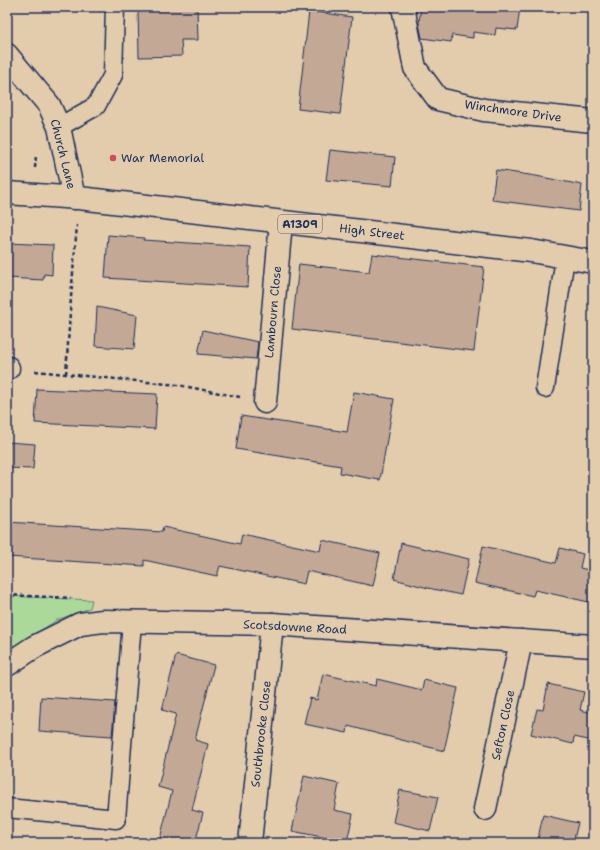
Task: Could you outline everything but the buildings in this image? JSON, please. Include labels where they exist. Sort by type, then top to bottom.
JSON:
[{"type":"street","name":"Winchmore Drive","points":[[403,7],[416,68],[438,99],[484,110],[593,121]]},
{"type":"street","name":"Church Lane","points":[[7,55],[49,105],[59,127],[77,198]]},
{"type":"street","name":"High Street","points":[[7,193],[77,198],[531,251],[593,262]]},
{"type":"street","name":"Lambourn Close","points":[[265,402],[281,222]]},
{"type":"street","name":"Scotsdowne Road","points":[[7,665],[34,647],[80,624],[103,621],[272,624],[593,646]]},
{"type":"street","name":"Southbrooke Close","points":[[250,843],[272,624]]},
{"type":"street","name":"Sefton Close","points":[[484,809],[521,641]]},
{"type":"lane","points":[[59,127],[96,106],[113,75],[115,7]]},
{"type":"lane","points":[[544,388],[565,258]]},
{"type":"lane","points":[[7,808],[116,819],[132,622]]},
{"type":"path","points":[[66,374],[77,198]]},
{"type":"path","points":[[8,368],[178,385],[265,402]]},
{"type":"path","points":[[7,595],[78,598]]},
{"type":"green space","points":[[7,596],[92,600],[90,608],[57,620],[7,653]]},
{"type":"place","name":"War Memorial","points":[[113,158]]}]
